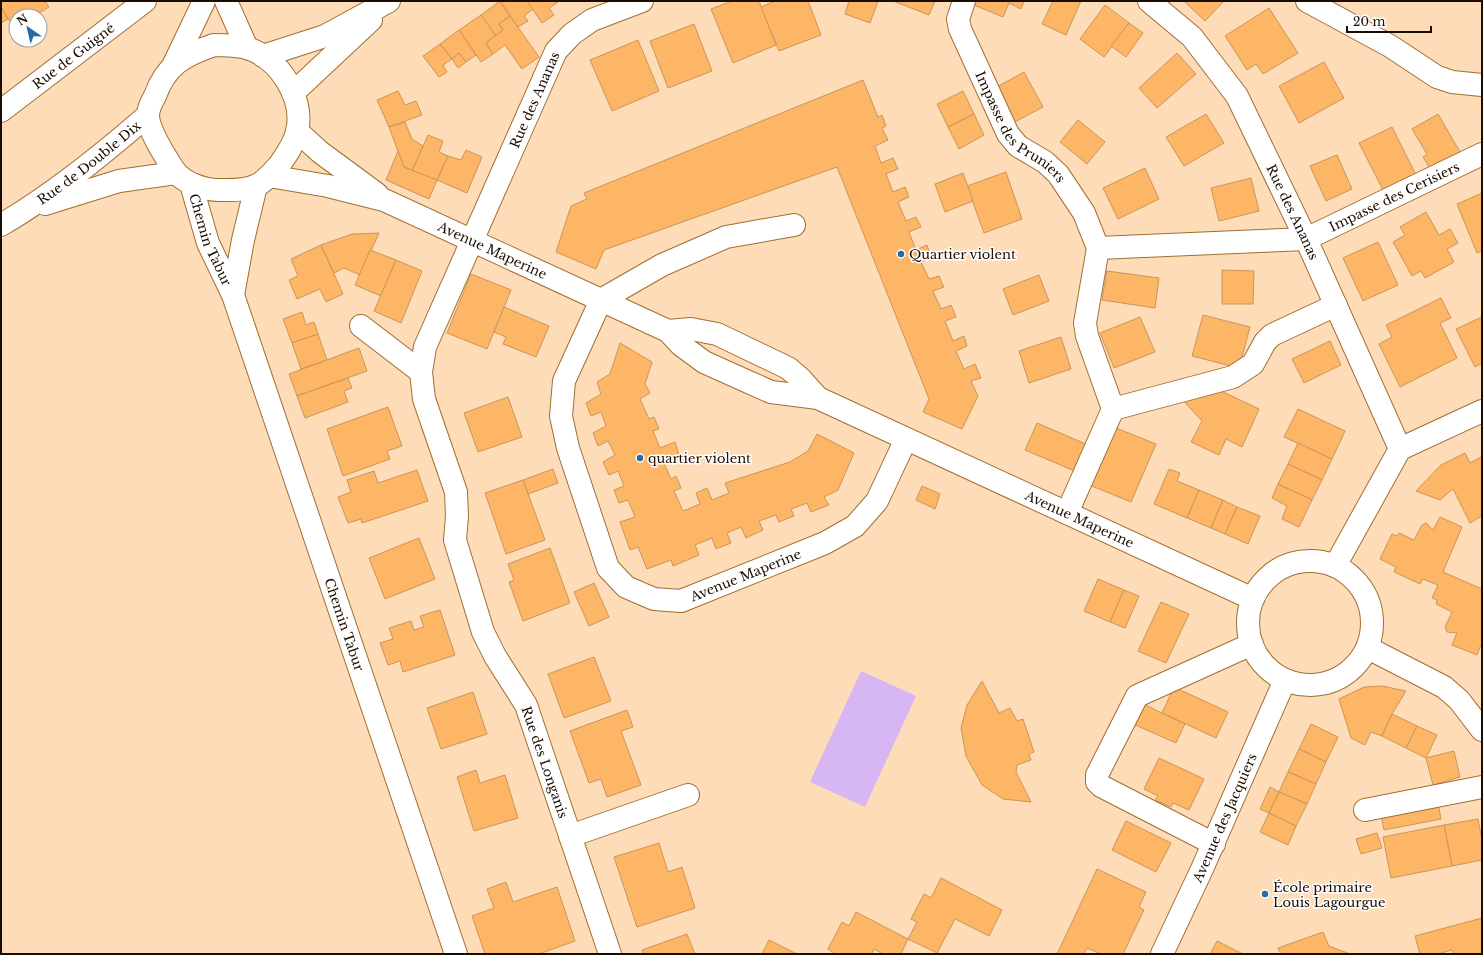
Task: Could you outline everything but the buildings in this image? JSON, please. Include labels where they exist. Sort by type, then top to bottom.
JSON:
[{"type":"street","name":"Rue de Guigné","points":[[1,111],[145,1]]},
{"type":"street","points":[[148,116],[160,81],[174,64],[204,1]]},
{"type":"street","points":[[226,1],[255,52]]},
{"type":"street","points":[[255,52],[325,36],[389,1]]},
{"type":"street","points":[[293,93],[392,1]]},
{"type":"street","name":"Rue des Ananas","points":[[473,240],[556,51],[572,34],[592,20],[642,1]]},
{"type":"street","name":"Impasse des Pruniers","points":[[964,1],[958,19],[960,29],[1008,134],[1018,146],[1045,162],[1058,174],[1084,213],[1098,248]]},
{"type":"street","name":"Rue des Ananas","points":[[1149,1],[1192,37],[1237,96],[1306,239],[1400,449]]},
{"type":"street","points":[[1307,1],[1390,46],[1437,77],[1452,82],[1482,85]]},
{"type":"street","points":[[174,64],[192,52],[214,45],[231,45],[255,52],[281,72],[293,93],[297,112],[297,130],[291,148],[263,181],[235,190],[212,190],[183,178]]},
{"type":"street","name":"Chemin Tabur","points":[[148,116],[158,146],[183,178],[208,243],[233,295],[456,954]]},
{"type":"street","name":"Rue de Double Dix","points":[[1,225],[29,209],[103,154],[148,116]]},
{"type":"street","name":"Avenue Maperine","points":[[297,130],[320,152],[384,200]]},
{"type":"street","name":"Impasse des Cerisiers","points":[[1306,239],[1482,154]]},
{"type":"street","name":"Rue de Double Dix","points":[[29,209],[119,181],[183,178]]},
{"type":"street","name":"Avenue Maperine","points":[[263,181],[328,186],[384,200],[668,331],[682,345],[704,362],[771,392],[818,398],[1253,599]]},
{"type":"street","name":"Chemin Tabur","points":[[233,295],[243,240],[263,181]]},
{"type":"street","points":[[601,300],[662,265],[726,237],[794,225]]},
{"type":"street","points":[[1066,512],[1113,409],[1087,336],[1085,323],[1098,248],[1306,239]]},
{"type":"street","name":"Rue des Longanis","points":[[473,240],[425,347],[421,372],[424,399],[456,492],[457,516],[455,540],[483,632],[495,656],[526,706],[610,954]]},
{"type":"street","name":"Avenue Maperine","points":[[601,300],[564,381],[561,416],[568,448],[608,568],[626,587],[654,599],[681,601],[825,543],[855,526],[877,501],[906,439]]},
{"type":"street","points":[[1113,409],[1233,377],[1253,364],[1265,342],[1272,335],[1336,305]]},
{"type":"street","points":[[361,326],[421,372]]},
{"type":"street","name":"Avenue Maperine","points":[[668,331],[691,329],[717,334],[788,368],[801,379],[818,398]]},
{"type":"street","points":[[1335,566],[1400,449],[1482,411]]},
{"type":"street","points":[[1316,561],[1335,566],[1352,576],[1364,591],[1371,609],[1373,629],[1368,648],[1357,664],[1342,677],[1324,684],[1304,685],[1285,680],[1267,668],[1259,659],[1252,644],[1248,622],[1253,599],[1264,582],[1278,570],[1296,563],[1316,561]]},
{"type":"street","points":[[1214,844],[1101,786],[1097,782],[1097,775],[1137,696],[1252,644]]},
{"type":"street","points":[[1368,648],[1444,687],[1459,700],[1482,730]]},
{"type":"street","name":"Avenue des Jacquiers","points":[[1162,954],[1214,844],[1285,680]]},
{"type":"street","points":[[1365,810],[1482,787]]},
{"type":"street","points":[[570,836],[688,795]]},
{"type":"shaded area","points":[[861,671],[916,696],[865,807],[810,782]]},
{"type":"place","name":"Quartier violent","points":[[901,254]]},
{"type":"place","name":"quartier violent","points":[[640,458]]},
{"type":"place","name":"École primaire Louis Lagourgue","points":[[1265,894]]}]
